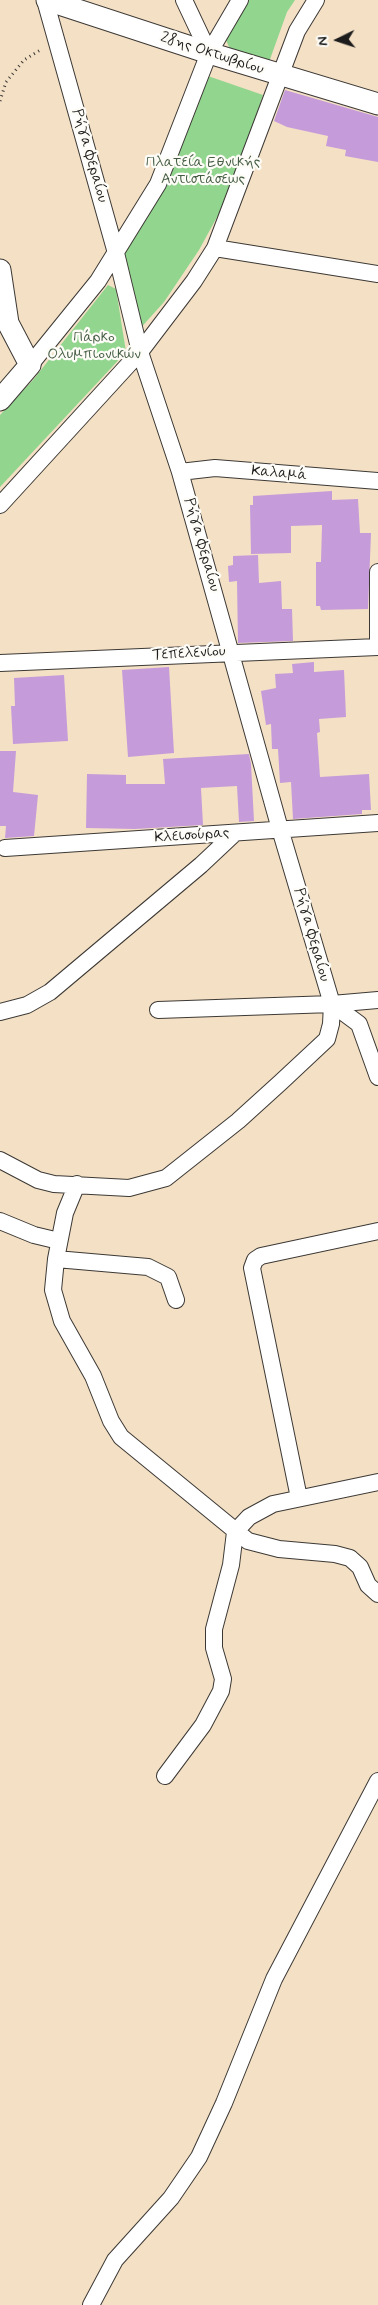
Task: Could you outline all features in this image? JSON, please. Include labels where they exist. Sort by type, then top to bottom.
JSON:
[{"type":"street","name":"Ρήγα Φεραίου","points":[[46,0],[56,42],[116,254],[140,352],[180,472],[232,652],[280,829],[332,1004]]},
{"type":"street","name":"28ης Οκτωβρίου","points":[[46,0],[281,76],[378,104]]},
{"type":"street","points":[[184,0],[194,27],[209,53]]},
{"type":"street","points":[[0,400],[92,288],[116,254],[158,184],[209,53],[240,0]]},
{"type":"street","points":[[0,505],[140,352],[194,282],[215,248],[297,30],[316,0]]},
{"type":"street","points":[[215,248],[378,274]]},
{"type":"street","points":[[0,270],[8,323],[30,365]]},
{"type":"street","name":"Καλαμά","points":[[180,472],[214,468],[378,482]]},
{"type":"street","points":[[378,572],[378,647]]},
{"type":"street","name":"Τεπελενίου","points":[[0,663],[378,647]]},
{"type":"street","name":"Κλεισούρας","points":[[5,848],[378,823]]},
{"type":"street","points":[[0,1012],[27,1005],[50,992],[202,865],[234,834]]},
{"type":"street","points":[[158,1010],[332,1004],[378,1000]]},
{"type":"street","points":[[332,1004],[359,1024],[378,1077]]},
{"type":"street","points":[[0,1160],[38,1180],[54,1184],[129,1188],[149,1184],[173,1173],[238,1121],[327,1039],[331,1024],[332,1004]]},
{"type":"street","points":[[77,1184],[65,1212],[56,1259],[53,1290],[57,1309],[94,1376],[111,1421],[121,1437],[248,1542],[279,1549],[335,1554],[350,1558],[360,1567],[368,1585],[378,1594]]},
{"type":"street","points":[[0,1222],[34,1235],[59,1241]]},
{"type":"street","points":[[299,1498],[252,1268],[255,1260],[261,1256],[378,1231]]},
{"type":"street","points":[[56,1259],[148,1268],[168,1277],[176,1300]]},
{"type":"street","points":[[165,1776],[203,1725],[221,1692],[223,1680],[214,1648],[214,1629],[231,1565],[235,1532],[262,1509],[299,1498],[378,1482]]},
{"type":"street","points":[[92,2305],[115,2260],[171,2198],[198,2157],[224,2103],[274,1979],[378,1780]]},
{"type":"path","points":[[0,101],[6,82],[24,60],[56,42]]},
{"type":"green space","points":[[249,0],[295,0],[287,12],[269,62],[230,49],[225,38]]},
{"type":"green space","name":"Πλατεία Εθνικής Αντιστάσεως","points":[[205,75],[263,95],[234,186],[199,250],[164,302],[137,332],[120,250]]},
{"type":"green space","name":"Πάρκο Ολυμπιονικών","points":[[108,285],[116,289],[126,352],[0,487],[0,415],[33,380]]},
{"type":"building","points":[[285,90],[378,117],[378,162],[345,156],[346,150],[326,146],[328,136],[287,127],[274,121]]},
{"type":"building","points":[[332,491],[332,500],[358,499],[360,533],[371,533],[368,609],[321,610],[320,606],[316,606],[316,562],[321,562],[322,525],[291,526],[291,553],[251,554],[250,505],[253,505],[253,496]]},
{"type":"building","points":[[258,555],[259,583],[281,581],[282,609],[292,609],[293,641],[238,643],[237,581],[229,582],[228,566],[233,565],[233,556]]},
{"type":"building","points":[[314,662],[314,672],[344,670],[346,717],[319,719],[320,732],[317,733],[320,777],[369,774],[371,810],[362,810],[362,814],[293,819],[291,782],[280,783],[278,749],[272,749],[271,724],[266,725],[261,691],[276,688],[275,674],[293,673],[292,664]]},
{"type":"building","points":[[169,667],[174,753],[128,757],[122,670]]},
{"type":"building","points":[[64,675],[68,741],[13,744],[11,706],[15,706],[14,678]]},
{"type":"building","points":[[0,751],[16,751],[13,792],[38,795],[34,836],[5,838],[6,826],[0,826]]},
{"type":"building","points":[[249,754],[254,821],[239,822],[237,786],[201,788],[203,825],[135,829],[86,828],[87,774],[126,775],[126,784],[165,784],[163,759]]}]
